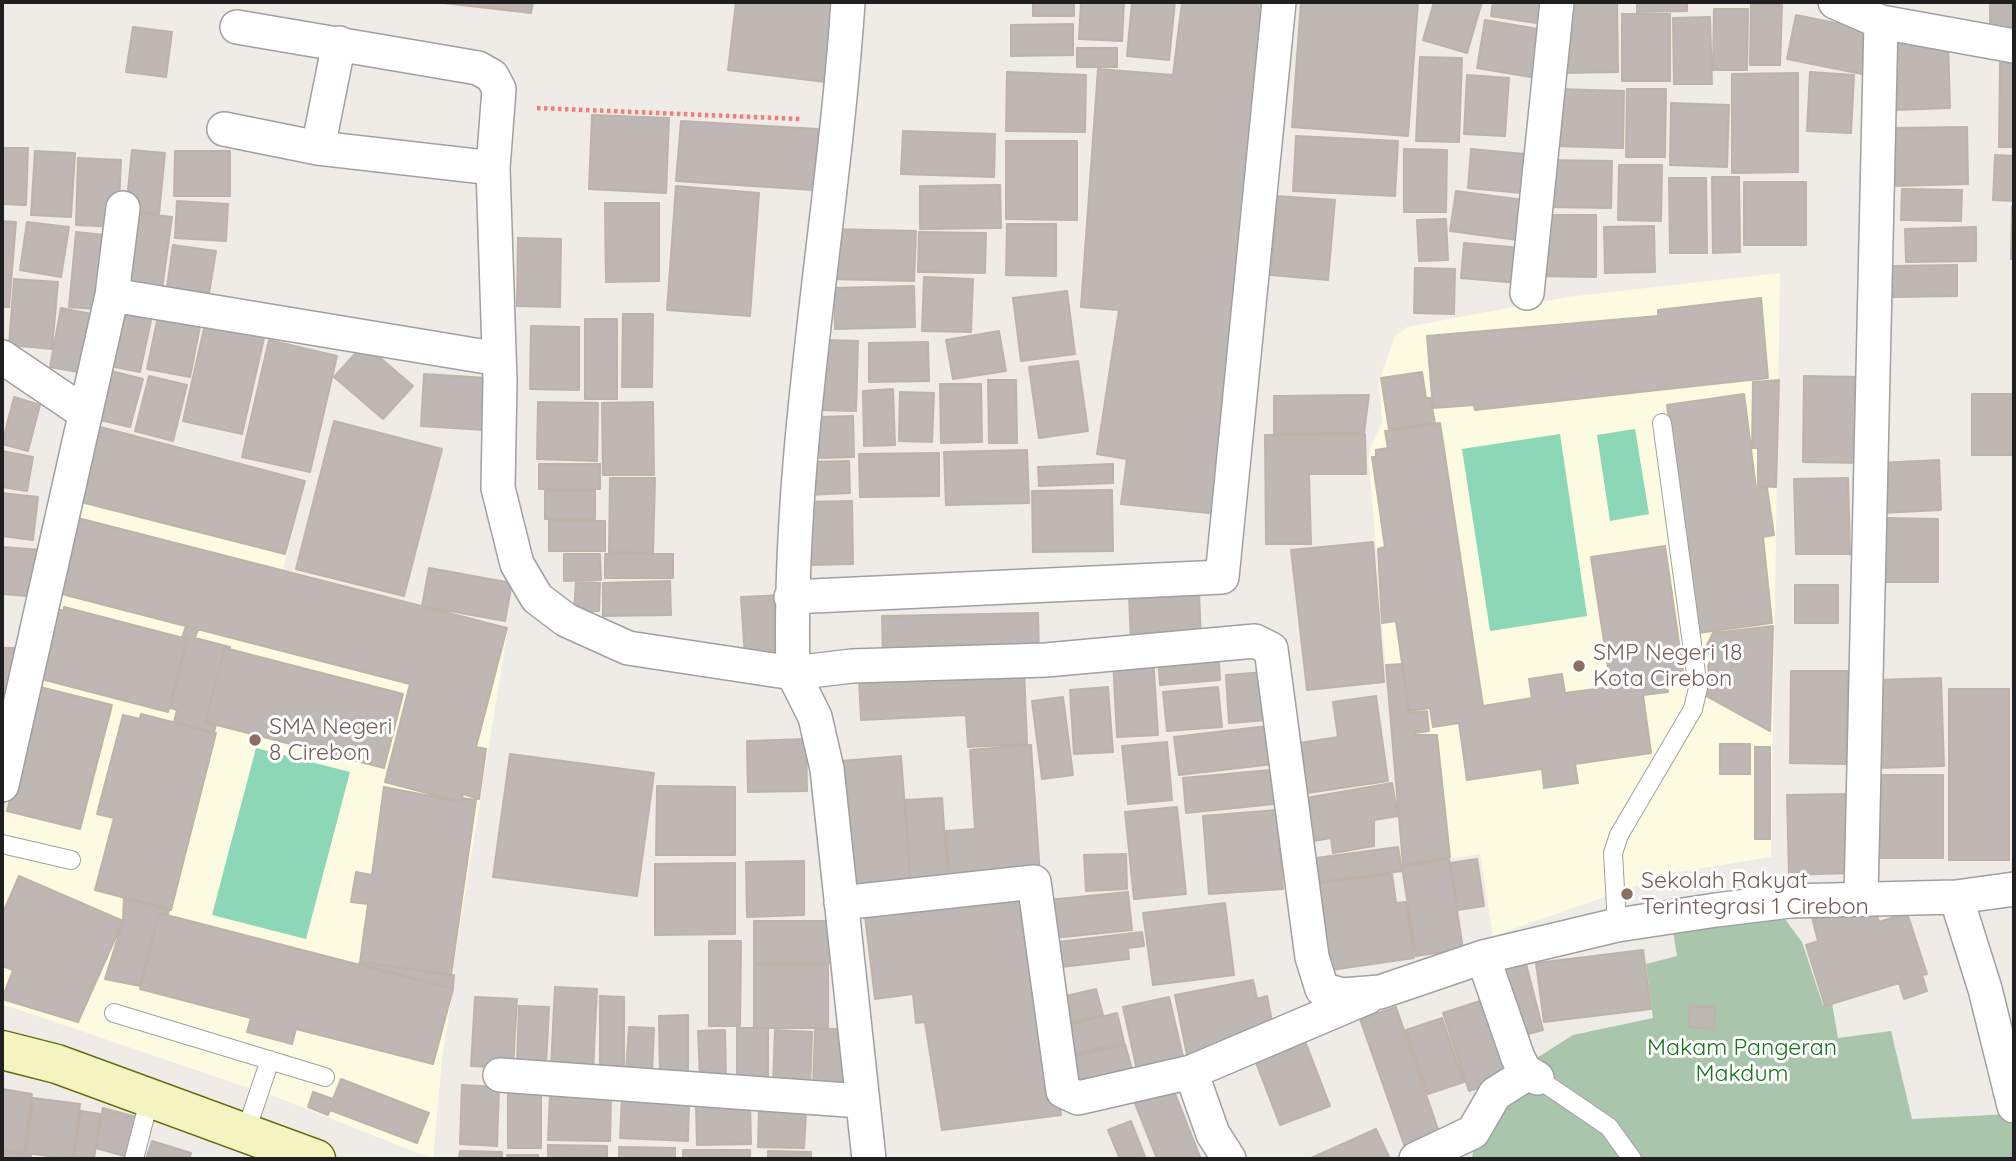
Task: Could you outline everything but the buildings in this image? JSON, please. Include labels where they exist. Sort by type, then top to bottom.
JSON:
[{"type":"street","points":[[848,2],[840,121],[818,289],[791,597],[793,673],[815,717],[827,769],[869,1159]]},
{"type":"street","points":[[791,597],[1222,577],[1279,2]]},
{"type":"street","points":[[1527,293],[1557,2]]},
{"type":"street","points":[[1835,2],[1881,22],[2014,46]]},
{"type":"street","points":[[1861,897],[1881,22]]},
{"type":"street","points":[[237,27],[478,68],[492,76],[499,89],[493,168],[499,359],[498,488],[517,564],[537,598],[566,620],[628,648],[793,673],[852,666],[1046,660],[1255,641],[1264,645],[1271,649],[1312,957],[1322,989],[1342,995],[1380,992]]},
{"type":"street","points":[[318,148],[339,43]]},
{"type":"street","points":[[224,129],[318,148],[493,168]]},
{"type":"street","points":[[2,785],[112,295],[123,208]]},
{"type":"street","points":[[112,295],[499,359]]},
{"type":"street","points":[[2,357],[85,413]]},
{"type":"street","points":[[841,903],[1034,882],[1063,1091],[1078,1098],[1191,1072],[1380,992],[1483,957],[1617,925],[1790,901],[1861,897],[1956,897],[2014,889]]},
{"type":"street","points":[[1956,897],[1985,989],[2014,1106]]},
{"type":"street","points":[[1416,1159],[1473,1132],[1495,1094],[1533,1076],[1518,1058],[1483,957]]},
{"type":"street","points":[[2,1050],[57,1064],[246,1131],[316,1159]]},
{"type":"street","points":[[1191,1072],[1213,1134],[1229,1159]]},
{"type":"street","points":[[500,1074],[861,1101]]},
{"type":"lane","points":[[1617,925],[1613,853],[1619,835],[1693,709],[1698,688],[1662,423]]},
{"type":"lane","points":[[2,844],[71,860]]},
{"type":"lane","points":[[114,1013],[325,1077]]},
{"type":"lane","points":[[246,1131],[270,1060]]},
{"type":"lane","points":[[1533,1076],[1609,1127],[1632,1159]]},
{"type":"lane","points":[[134,1159],[150,1097]]},
{"type":"path","points":[[496,106],[840,121]]},
{"type":"shaded area","name":"SMP Negeri 18 Kota Cirebon","points":[[1780,273],[1771,857],[1673,873],[1493,936],[1480,854],[1402,866],[1369,462],[1370,448],[1382,423],[1379,381],[1395,336],[1407,327],[1567,297]]},
{"type":"shaded area","name":"SMA Negeri 8 Cirebon","points":[[95,424],[306,480],[283,569],[508,628],[453,968],[455,975],[442,1060],[433,1159],[284,1100],[2,1004],[2,828],[90,430]]},
{"type":"green space","points":[[1635,429],[1649,514],[1610,521],[1597,435]]},
{"type":"green space","points":[[1560,434],[1587,616],[1490,631],[1462,449]]},
{"type":"green space","points":[[256,748],[350,772],[306,939],[212,915]]},
{"type":"green space","name":"Makam Pangeran Makdum","points":[[1785,919],[1802,942],[1823,1005],[1832,1004],[1838,1038],[1891,1031],[1912,1119],[2010,1114],[2014,1130],[2014,1159],[1472,1159],[1474,1145],[1532,1061],[1573,1035],[1653,1018],[1646,964],[1677,956],[1673,932]]},
{"type":"place","name":"SMP Negeri 18 Kota Cirebon","points":[[1579,666]]},
{"type":"place","name":"SMA Negeri 8 Cirebon","points":[[255,740]]},
{"type":"place","name":"Sekolah Rakyat Terintegrasi 1 Cirebon","points":[[1627,894]]}]
